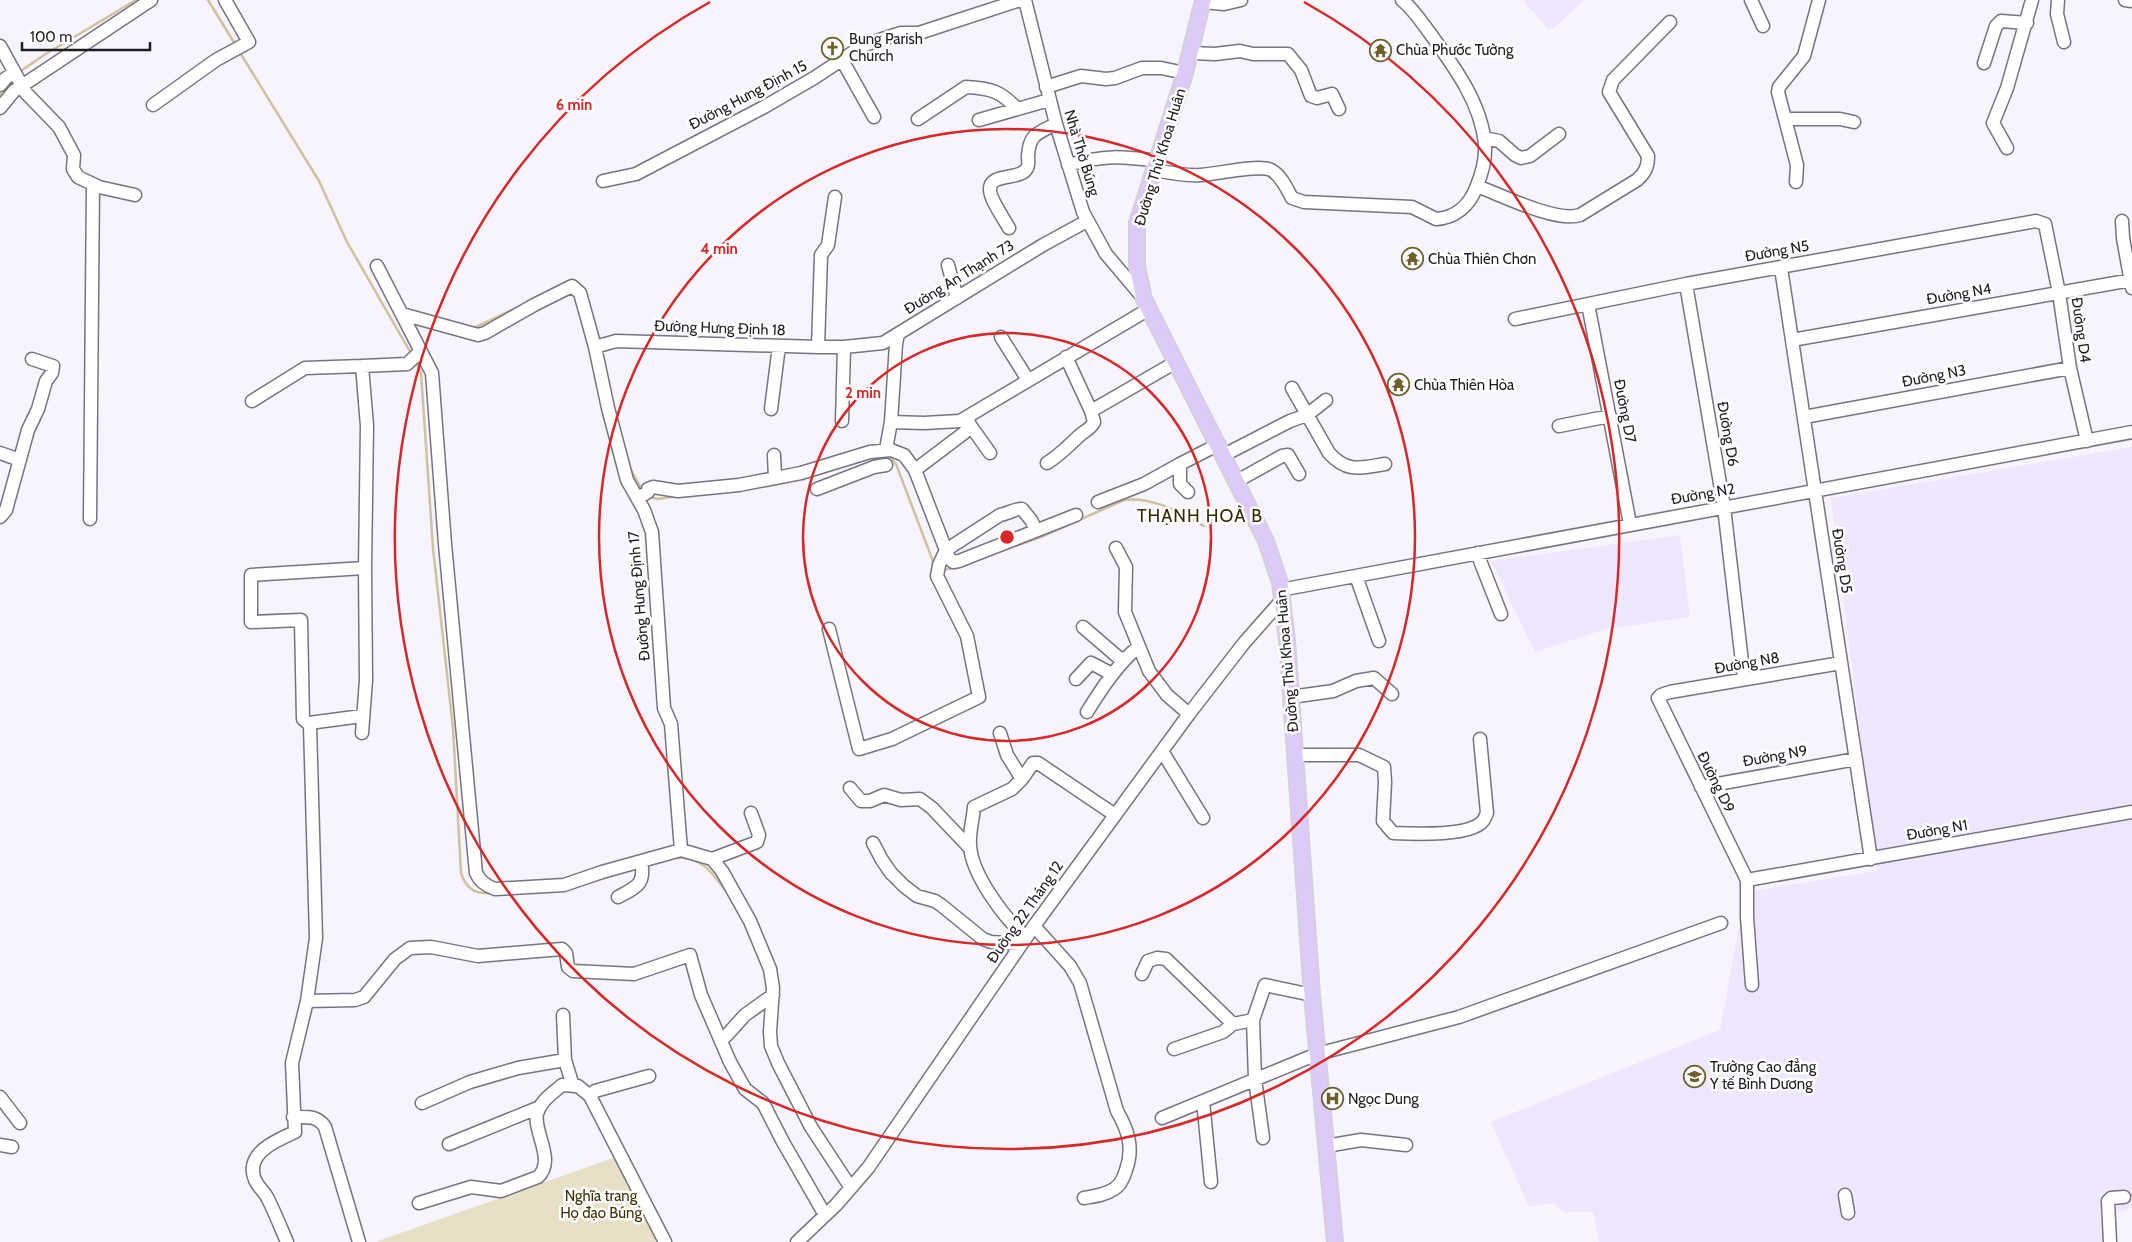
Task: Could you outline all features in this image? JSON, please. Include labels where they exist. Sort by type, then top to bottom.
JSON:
[{"type":"main road","name":"Đường Thủ Khoa Huân","points":[[1203,1],[1185,73],[1156,166],[1136,222],[1137,266],[1146,304],[1266,541],[1281,596],[1287,640],[1312,995],[1334,1242]]},
{"type":"street","points":[[0,85],[6,78],[17,78],[151,0]]},
{"type":"street","points":[[153,105],[216,60],[249,42],[225,0]]},
{"type":"street","name":"Đường Hưng Định 15","points":[[603,181],[636,174],[764,107],[864,45],[901,33],[919,33],[1025,0]]},
{"type":"street","name":"Nhà Thờ Búng","points":[[1025,0],[1056,124],[1087,221],[1106,254],[1146,304]]},
{"type":"street","points":[[1203,1],[1224,4],[1241,0]]},
{"type":"street","points":[[1068,164],[1104,157],[1121,156],[1156,166],[1200,175],[1249,168],[1266,169],[1272,170],[1282,181],[1292,198],[1304,202],[1412,207],[1436,219],[1456,213],[1464,207],[1474,194],[1483,172],[1484,138],[1476,109],[1449,58],[1402,0]]},
{"type":"street","points":[[1751,0],[1763,26]]},
{"type":"street","points":[[1796,182],[1797,165],[1778,92],[1779,87],[1804,56],[1819,0]]},
{"type":"street","points":[[2007,148],[1993,123],[2007,88],[2032,0]]},
{"type":"street","points":[[2058,0],[2057,14],[2064,42]]},
{"type":"street","points":[[2125,0],[2132,2]]},
{"type":"street","points":[[1984,63],[1996,26],[2000,21],[2027,23]]},
{"type":"street","points":[[1477,186],[1548,213],[1571,218],[1580,215],[1637,180],[1644,173],[1648,163],[1648,156],[1609,92],[1613,80],[1670,22]]},
{"type":"street","points":[[0,46],[26,93],[59,127],[74,155],[73,169],[78,177],[99,187],[135,195]]},
{"type":"street","points":[[1191,53],[1215,54],[1240,51],[1253,54],[1288,54],[1301,70],[1312,96],[1317,98],[1332,94],[1339,109]]},
{"type":"street","points":[[842,60],[874,117]]},
{"type":"street","points":[[1046,87],[1081,76],[1106,79],[1115,78],[1142,68],[1161,68],[1185,73]]},
{"type":"street","points":[[0,108],[14,91],[17,78]]},
{"type":"street","points":[[918,120],[966,87],[999,93],[1005,96],[1017,109]]},
{"type":"street","points":[[979,120],[1050,100]]},
{"type":"street","points":[[1785,119],[1840,119],[1854,122]]},
{"type":"street","points":[[1008,228],[990,192],[991,185],[994,180],[1018,175],[1025,170],[1032,138],[1056,124]]},
{"type":"street","points":[[1484,138],[1499,141],[1521,158],[1530,156],[1559,134]]},
{"type":"street","points":[[90,519],[92,184]]},
{"type":"street","points":[[818,347],[821,255],[828,245],[834,197]]},
{"type":"street","name":"Đường An Thạnh 73","points":[[844,347],[883,343],[1042,245],[1087,221]]},
{"type":"street","name":"Đường N5","points":[[1515,318],[1686,284],[2036,221],[2045,224]]},
{"type":"street","points":[[2122,221],[2123,238],[2132,283]]},
{"type":"street","name":"Đường D4","points":[[2045,224],[2059,293],[2070,368],[2086,441]]},
{"type":"street","points":[[948,265],[957,298]]},
{"type":"street","points":[[377,266],[419,352],[432,373],[445,544],[476,873],[483,884],[496,889],[564,885],[642,866],[681,850],[712,859],[722,871],[756,934],[770,969],[773,996],[770,1032],[771,1046],[811,1128],[850,1188]]},
{"type":"street","name":"Đường D5","points":[[1781,268],[1871,859]]},
{"type":"street","name":"Đường N4","points":[[1792,340],[2059,293],[2132,283]]},
{"type":"street","name":"Đường D6","points":[[1686,284],[1724,507],[1744,680]]},
{"type":"street","name":"Đường Hưng Định 17","points":[[402,314],[478,335],[572,286],[580,293],[627,480],[645,493],[644,510],[652,532],[664,708],[671,724],[681,850]]},
{"type":"street","points":[[891,422],[968,421],[1146,304]]},
{"type":"street","name":"Đường D7","points":[[1588,304],[1630,524]]},
{"type":"street","points":[[817,489],[875,459],[886,449],[891,422],[898,334]]},
{"type":"street","points":[[1001,337],[1028,380]]},
{"type":"street","name":"Đường Hưng Định 18","points":[[595,347],[616,341],[844,347]]},
{"type":"street","points":[[771,409],[780,346]]},
{"type":"street","points":[[842,421],[844,347]]},
{"type":"street","points":[[252,401],[305,368],[407,364],[419,352]]},
{"type":"street","points":[[1047,463],[1062,453],[1079,435],[1092,426],[1094,419],[1066,357]]},
{"type":"street","points":[[0,517],[6,510],[30,425],[38,410],[46,381],[52,374],[53,366],[32,359]]},
{"type":"street","points":[[1091,411],[1176,362]]},
{"type":"street","points":[[362,366],[367,426],[366,680],[362,733]]},
{"type":"street","name":"Đường N3","points":[[1804,417],[2070,368]]},
{"type":"street","points":[[1292,388],[1329,453],[1341,465],[1348,468],[1361,468],[1385,464]]},
{"type":"street","points":[[1098,502],[1144,484],[1180,464],[1221,450],[1290,420],[1307,415],[1326,400]]},
{"type":"street","points":[[1559,426],[1610,416]]},
{"type":"street","points":[[968,421],[990,453]]},
{"type":"street","points":[[915,470],[964,433],[968,421]]},
{"type":"street","name":"Đường N2","points":[[1281,596],[1356,576],[1477,552],[2132,432]]},
{"type":"street","points":[[886,449],[904,455],[915,470],[949,558],[953,562],[1076,515]]},
{"type":"street","points":[[0,453],[20,460]]},
{"type":"street","points":[[774,455],[775,478]]},
{"type":"street","points":[[1237,481],[1282,456],[1288,455],[1298,474]]},
{"type":"street","points":[[645,493],[654,487],[678,491],[739,485],[875,459]]},
{"type":"street","points":[[1180,464],[1180,484],[1188,492]]},
{"type":"street","points":[[829,629],[859,749],[892,739],[979,697],[967,636],[937,576],[939,565],[946,550],[1000,515],[1008,514],[1018,509],[1022,509],[1036,530]]},
{"type":"street","points":[[1116,548],[1126,567],[1125,612],[1138,647],[1157,684],[1189,714]]},
{"type":"street","points":[[1477,552],[1501,614]]},
{"type":"street","points":[[362,716],[309,722],[303,719],[301,620],[251,622],[251,575],[365,568]]},
{"type":"street","points":[[1356,576],[1379,641]]},
{"type":"street","name":"Đường 22 Tháng 12","points":[[797,1242],[825,1216],[868,1168],[1034,926],[1189,714],[1281,596]]},
{"type":"street","points":[[1083,627],[1114,654],[1124,659]]},
{"type":"street","points":[[1087,712],[1112,674],[1124,659],[1138,647]]},
{"type":"street","name":"Đường N8","points":[[1659,697],[1664,694],[1841,662]]},
{"type":"street","points":[[1076,679],[1091,663],[1112,674]]},
{"type":"street","points":[[1291,697],[1332,691],[1356,681],[1374,678],[1392,694]]},
{"type":"street","name":"Đường D9","points":[[1659,697],[1659,704],[1747,880]]},
{"type":"street","points":[[287,1242],[267,1197],[255,1180],[253,1168],[261,1150],[270,1143],[295,1132],[292,1063],[307,1001],[316,938],[309,722]]},
{"type":"street","points":[[1000,733],[1007,755],[1022,779]]},
{"type":"street","points":[[1296,755],[1359,755],[1384,767],[1383,821],[1393,833],[1430,835],[1475,827],[1483,822],[1487,813],[1480,739]]},
{"type":"street","points":[[1162,751],[1203,818]]},
{"type":"street","name":"Đường N9","points":[[1701,787],[1856,759]]},
{"type":"street","points":[[970,848],[974,807],[1012,789],[1033,763],[1038,762],[1115,815]]},
{"type":"street","points":[[850,788],[861,801],[870,801],[884,795],[901,800],[920,799],[932,808],[970,848],[983,884],[1024,941]]},
{"type":"street","name":"Đường N1","points":[[1747,880],[2132,812]]},
{"type":"street","points":[[712,859],[757,842],[759,835],[751,813]]},
{"type":"street","points":[[874,843],[891,873],[917,896],[935,901],[983,939],[992,942],[1024,941]]},
{"type":"street","points":[[618,897],[639,884],[643,876],[642,866]]},
{"type":"street","points":[[1747,880],[1747,918],[1752,984]]},
{"type":"street","points":[[1162,1118],[1317,1054],[1459,1017],[1721,923]]},
{"type":"street","points":[[1034,926],[1070,966],[1080,983],[1116,1111],[1125,1126],[1129,1139],[1131,1153],[1120,1184],[1115,1189],[1101,1196],[1084,1198]]},
{"type":"street","points":[[307,1001],[355,1000],[364,997],[395,959],[410,948],[431,947],[478,956],[562,949],[566,953],[568,967],[573,971],[630,974],[690,955],[701,995],[730,1062],[745,1089],[763,1104],[782,1142],[825,1216]]},
{"type":"street","points":[[1142,974],[1148,961],[1157,958],[1166,959],[1233,1024]]},
{"type":"street","points":[[1263,1138],[1256,1079],[1254,1020],[1265,985],[1312,995]]},
{"type":"street","points":[[726,1036],[745,1015],[773,996]]},
{"type":"street","points":[[563,1015],[564,1060],[573,1086]]},
{"type":"street","points":[[1174,1048],[1223,1032],[1233,1024],[1254,1020]]},
{"type":"street","points":[[422,1104],[470,1082],[518,1068],[564,1060]]},
{"type":"street","points":[[590,1096],[595,1091],[649,1076]]},
{"type":"street","points":[[419,1203],[471,1187],[501,1191],[538,1177],[542,1173],[546,1161],[536,1114],[544,1100],[562,1085],[578,1086],[590,1096],[665,1242]]},
{"type":"street","points":[[0,1098],[20,1124]]},
{"type":"street","points":[[1203,1102],[1211,1182]]},
{"type":"street","points":[[449,1144],[540,1107]]},
{"type":"street","points":[[293,1117],[314,1117],[320,1120],[325,1127],[359,1242]]},
{"type":"street","points":[[1326,1146],[1361,1140],[1406,1146]]},
{"type":"street","points":[[1845,1195],[1848,1213]]},
{"type":"street","points":[[2110,1242],[2108,1201],[2111,1198],[2124,1197]]},
{"type":"shaded area","points":[[1523,0],[1584,0],[1553,29],[1548,29]]},
{"type":"shaded area","points":[[2132,447],[2132,1208],[2100,1218],[2103,1242],[1599,1242],[1593,1212],[1564,1212],[1553,1203],[1529,1207],[1491,1122],[1720,1030],[1745,892],[1877,871],[1831,498]]},
{"type":"shaded area","points":[[1680,535],[1690,617],[1606,629],[1535,652],[1491,561]]},
{"type":"green space","name":"Nghĩa trang Họ đạo Búng","points":[[619,1156],[663,1242],[375,1242]]},
{"type":"waterway","points":[[18,73],[44,55],[136,0]]},
{"type":"waterway","points":[[208,0],[235,44]]},
{"type":"waterway","points":[[239,51],[319,181],[347,242],[412,355]]},
{"type":"waterway","points":[[0,96],[12,81]]},
{"type":"waterway","points":[[552,289],[563,284]]},
{"type":"waterway","points":[[474,328],[518,307]]},
{"type":"waterway","points":[[416,362],[421,373],[433,548],[453,728],[461,873],[465,883],[471,889],[490,893]]},
{"type":"waterway","points":[[888,455],[896,464],[934,564]]},
{"type":"waterway","points":[[630,468],[643,492]]},
{"type":"waterway","points":[[768,486],[804,479]]},
{"type":"waterway","points":[[649,497],[658,499],[678,496]]},
{"type":"waterway","points":[[988,556],[1041,537],[1124,500],[1135,499],[1156,503],[1204,526]]},
{"type":"waterway","points":[[942,570],[959,567]]},
{"type":"waterway","points":[[676,858],[693,860],[706,867],[726,891]]},
{"type":"waterway","points":[[592,882],[613,875]]},
{"type":"place","name":"Bung Parish Church","points":[[833,48]]},
{"type":"place","name":"Chùa Phước Tường","points":[[1380,50]]},
{"type":"place","name":"Chùa Thiên Chơn","points":[[1412,259]]},
{"type":"place","name":"Chùa Thiên Hòa","points":[[1398,385]]},
{"type":"place","name":"Trường Cao đẳng Y tế Bình Dương","points":[[1694,1076]]},
{"type":"place","name":"Ngọc Dung","points":[[1332,1099]]},
{"type":"district","name":"THẠNH HOÀ B","points":[[1200,516]]}]
